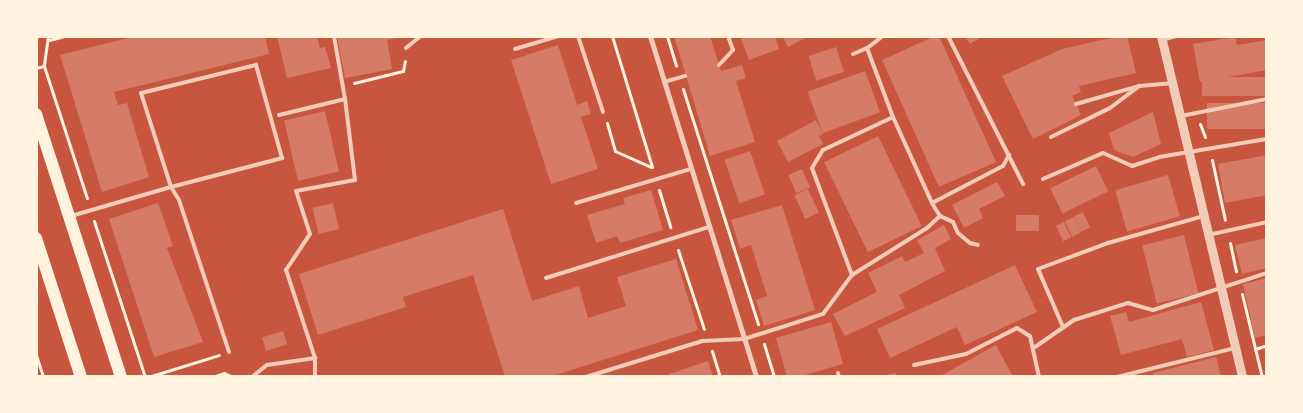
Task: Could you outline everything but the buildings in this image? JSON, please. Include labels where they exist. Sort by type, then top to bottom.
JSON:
[{"type":"main road","points":[[36,114],[121,377]]},
{"type":"main road","points":[[36,238],[81,377]]},
{"type":"street","points":[[650,36],[756,377]]},
{"type":"street","points":[[1161,38],[1242,377]]},
{"type":"lane","points":[[315,377],[315,358],[286,270],[310,234],[296,191],[355,180],[344,86],[334,36]]},
{"type":"lane","points":[[406,48],[422,36]]},
{"type":"lane","points":[[515,49],[560,36]]},
{"type":"lane","points":[[578,36],[603,112]]},
{"type":"lane","points":[[719,65],[733,50],[728,36]]},
{"type":"lane","points":[[853,54],[867,48],[883,36]]},
{"type":"lane","points":[[948,36],[1023,184]]},
{"type":"lane","points":[[1161,38],[1176,36]]},
{"type":"lane","points":[[867,48],[893,117],[932,203],[940,216],[953,222],[958,233],[970,243],[978,245]]},
{"type":"lane","points":[[69,217],[171,188],[282,158],[256,65],[141,93],[171,188],[179,200],[229,352]]},
{"type":"lane","points":[[664,82],[685,76]]},
{"type":"lane","points":[[1076,104],[1139,86],[1171,83]]},
{"type":"lane","points":[[1052,137],[1110,108],[1139,86]]},
{"type":"lane","points":[[1180,116],[1267,99]]},
{"type":"lane","points":[[279,115],[345,100]]},
{"type":"lane","points":[[852,274],[812,168],[823,150],[893,117]]},
{"type":"lane","points":[[1043,179],[1103,154],[1132,166],[1159,157],[1189,154],[1267,139]]},
{"type":"lane","points":[[932,203],[1003,166],[1009,155]]},
{"type":"lane","points":[[576,203],[691,169]]},
{"type":"lane","points":[[586,377],[702,341],[744,339],[823,314],[852,274],[928,228],[940,216]]},
{"type":"lane","points":[[1063,327],[1038,270],[1108,243],[1204,216]]},
{"type":"lane","points":[[1208,235],[1267,222]]},
{"type":"lane","points":[[546,278],[709,227]]},
{"type":"lane","points":[[1035,347],[1074,320],[1128,303],[1153,310],[1205,295],[1220,286],[1238,280],[1267,273]]},
{"type":"lane","points":[[914,365],[966,354],[1017,328],[1030,336],[1035,347],[1039,377]]},
{"type":"lane","points":[[1117,377],[1235,348]]},
{"type":"lane","points":[[252,377],[267,365],[315,358]]},
{"type":"path","points":[[36,68],[44,66],[49,38],[65,36]]},
{"type":"path","points":[[612,36],[674,239],[720,377]]},
{"type":"path","points":[[668,36],[774,377]]},
{"type":"path","points":[[344,86],[403,72],[406,48]]},
{"type":"path","points":[[603,112],[615,151],[652,167]]},
{"type":"path","points":[[1196,113],[1210,150],[1238,280],[1262,377]]},
{"type":"path","points":[[1255,349],[1267,345]]},
{"type":"path","points":[[148,377],[229,352]]},
{"type":"path","points":[[36,355],[44,377]]},
{"type":"path","points":[[212,377],[224,373],[233,377]]}]
